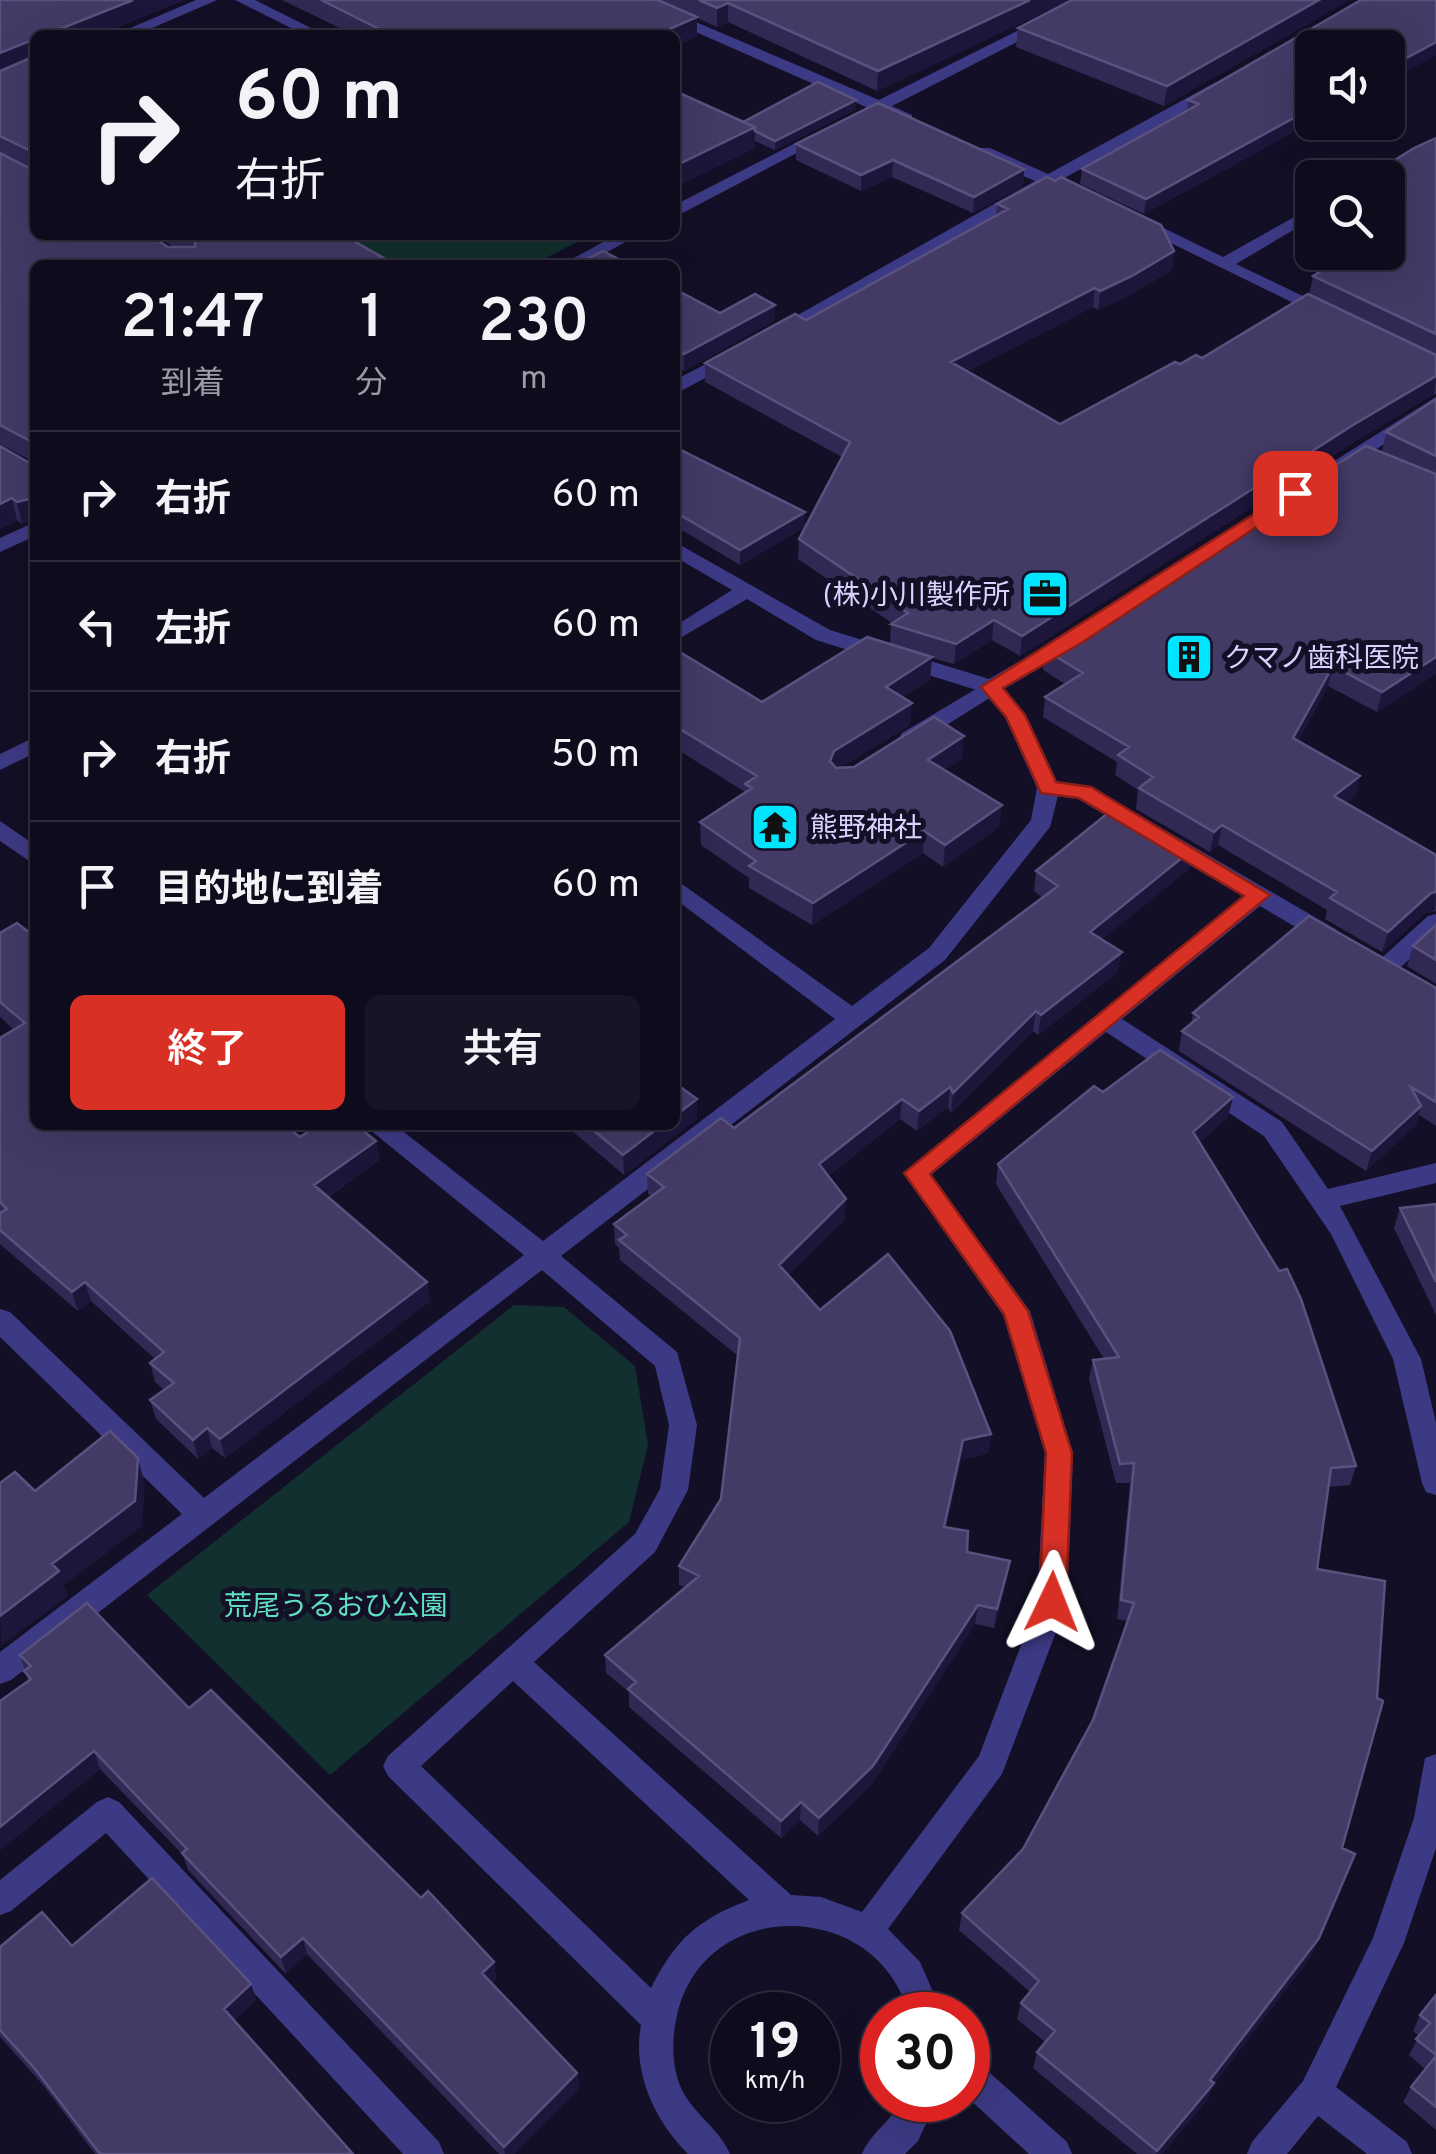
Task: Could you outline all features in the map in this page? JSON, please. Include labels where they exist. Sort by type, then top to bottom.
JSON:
[{"type":"street","points":[[134,30],[209,0]]},
{"type":"street","points":[[243,0],[306,30]]},
{"type":"street","points":[[630,0],[863,115],[931,129]]},
{"type":"street","points":[[680,207],[1091,0]]},
{"type":"street","points":[[680,385],[1235,76]]},
{"type":"street","points":[[966,144],[1086,198]]},
{"type":"street","points":[[1120,214],[1348,324]]},
{"type":"street","points":[[1223,264],[1295,222]]},
{"type":"street","points":[[580,260],[619,240]]},
{"type":"street","points":[[1325,474],[1366,456],[1436,403]]},
{"type":"street","points":[[0,546],[30,531]]},
{"type":"street","points":[[0,1670],[937,954],[1042,822],[1048,788],[1015,715],[991,687],[823,635],[680,551]]},
{"type":"street","points":[[680,632],[747,590]]},
{"type":"street","points":[[892,750],[1092,626]]},
{"type":"street","points":[[0,763],[30,747]]},
{"type":"street","points":[[1048,788],[1084,792],[1377,964],[1436,922]]},
{"type":"street","points":[[0,829],[30,852]]},
{"type":"street","points":[[680,891],[852,1019]]},
{"type":"street","points":[[867,1931],[991,1764],[1052,1602],[1059,1453],[1016,1311],[916,1173],[1259,895]]},
{"type":"street","points":[[1105,1020],[1274,1129],[1341,1228],[1407,1359],[1436,1483]]},
{"type":"street","points":[[383,1130],[667,1360],[683,1424],[674,1490],[645,1543],[399,1766],[656,2016]]},
{"type":"street","points":[[1323,1200],[1436,1173]]},
{"type":"street","points":[[0,1320],[202,1515]]},
{"type":"street","points":[[513,1662],[781,1908]]},
{"type":"street","points":[[1264,2154],[1315,2094],[1388,1942],[1430,1818],[1436,1768]]},
{"type":"street","points":[[0,1900],[108,1812],[427,2154]]},
{"type":"street","points":[[700,2150],[668,2105],[654,2062],[656,2016],[672,1974],[700,1941],[738,1918],[781,1908],[826,1912],[867,1931],[900,1960],[918,1992]]},
{"type":"street","points":[[1315,2094],[1394,2154]]},
{"type":"street","points":[[990,2096],[1055,2154]]},
{"type":"street","points":[[879,2154],[910,2122]]},
{"type":"green space","points":[[353,240],[581,240],[542,260],[388,260]]},
{"type":"green space","name":"荒尾うるおひ公園","points":[[514,1305],[564,1307],[635,1366],[648,1445],[629,1522],[330,1775],[147,1595]]},
{"type":"building","points":[[0,0],[133,0],[58,30],[30,30],[30,41],[0,53]]},
{"type":"building","points":[[321,0],[658,0],[697,17],[667,30],[381,30]]},
{"type":"building","points":[[699,0],[1030,0],[878,71],[728,3],[717,8]]},
{"type":"building","points":[[1072,0],[1319,0],[1167,86],[1018,28]]},
{"type":"building","points":[[1361,0],[1436,0],[1436,42],[1405,59],[1405,30],[1309,30]]},
{"type":"building","points":[[1295,38],[1295,117],[1146,199],[1082,169],[1199,104],[1188,100]]},
{"type":"building","points":[[30,58],[30,151],[0,136],[0,71]]},
{"type":"building","points":[[818,82],[856,100],[775,141],[743,122]]},
{"type":"building","points":[[680,93],[755,127],[680,164]]},
{"type":"building","points":[[878,103],[1024,169],[974,197],[893,160],[861,175],[796,144]]},
{"type":"building","points":[[1436,138],[1436,334],[1313,276],[1322,270],[1405,270],[1405,160],[1395,160]]},
{"type":"building","points":[[0,153],[29,168],[30,240],[157,240],[168,247],[195,247],[193,240],[352,240],[387,260],[30,260],[30,441],[0,425]]},
{"type":"building","points":[[1047,177],[1055,181],[1061,177],[1161,225],[1174,251],[1132,276],[1100,291],[1095,288],[951,362],[1060,424],[1175,362],[1180,364],[1196,355],[1202,358],[1308,294],[1436,355],[1436,376],[1022,636],[994,620],[956,644],[891,624],[908,613],[799,539],[850,442],[705,363],[795,314],[806,320],[1008,209],[997,204]]},
{"type":"building","points":[[603,251],[620,260],[585,260]]},
{"type":"building","points":[[680,292],[720,313],[755,294],[775,305],[684,354],[680,352]]},
{"type":"building","points":[[1436,399],[1436,456],[1386,432]]},
{"type":"building","points":[[0,446],[28,462],[30,499],[17,502],[12,498],[0,504]]},
{"type":"building","points":[[1366,446],[1436,474],[1436,657],[1382,692],[1333,666],[1293,738],[1360,776],[1334,796],[1436,855],[1436,892],[1388,932],[1330,898],[1337,892],[1222,825],[1214,832],[1139,788],[1153,777],[1118,755],[1129,747],[1045,697],[1083,673],[1045,650]]},
{"type":"building","points":[[680,450],[805,512],[740,550],[680,515]]},
{"type":"building","points":[[867,637],[932,657],[886,687],[912,703],[834,751],[830,761],[836,768],[854,767],[934,717],[964,736],[928,760],[1002,805],[945,845],[924,831],[813,903],[749,866],[756,861],[700,822],[752,788],[745,784],[757,776],[680,729],[680,652],[762,702]]},
{"type":"building","points":[[1118,805],[1193,849],[1090,932],[1122,952],[1041,1015],[1036,1011],[953,1093],[950,1087],[919,1111],[902,1099],[819,1164],[846,1199],[779,1265],[820,1310],[888,1254],[950,1331],[991,1434],[963,1440],[944,1527],[968,1531],[967,1552],[1010,1561],[997,1609],[978,1605],[873,1766],[819,1818],[801,1802],[781,1821],[628,1689],[636,1682],[605,1655],[699,1576],[679,1566],[721,1499],[740,1338],[619,1240],[627,1235],[614,1224],[664,1187],[647,1174],[721,1118],[734,1128],[1058,886],[1036,871]]},
{"type":"building","points":[[1309,916],[1436,988],[1436,1102],[1411,1087],[1421,1106],[1372,1151],[1182,1031],[1199,1017],[1193,1013]]},
{"type":"building","points":[[17,923],[30,933],[30,1130],[291,1130],[300,1137],[310,1130],[362,1130],[376,1141],[314,1185],[427,1282],[220,1439],[207,1428],[193,1440],[150,1400],[174,1383],[150,1363],[164,1352],[85,1282],[72,1292],[0,1230],[0,1213],[7,1209],[0,1202],[0,1038],[25,1023],[0,1002],[0,933]]},
{"type":"building","points":[[1436,925],[1436,960],[1413,946]]},
{"type":"building","points":[[1160,1050],[1233,1097],[1193,1132],[1279,1271],[1287,1269],[1301,1299],[1356,1466],[1331,1468],[1317,1569],[1385,1581],[1377,1698],[1383,1701],[1342,1848],[1355,1854],[1319,1938],[1210,2080],[1214,2083],[1157,2151],[1037,2052],[1055,2031],[1021,2003],[1039,1981],[962,1913],[1023,1849],[1093,1720],[1134,1603],[1121,1600],[1134,1463],[1120,1464],[1093,1360],[1119,1357],[998,1164],[1094,1086],[1103,1092]]},
{"type":"building","points":[[680,1087],[697,1099],[680,1112]]},
{"type":"building","points":[[593,1130],[656,1130],[623,1155]]},
{"type":"building","points":[[1436,1204],[1436,1282],[1400,1208]]},
{"type":"building","points":[[110,1431],[138,1458],[135,1501],[52,1564],[59,1571],[0,1616],[0,1483],[15,1472],[35,1491]]},
{"type":"building","points":[[87,1603],[189,1708],[211,1690],[421,1898],[428,1891],[494,1962],[482,1973],[577,2073],[504,2147],[303,1938],[281,1957],[182,1853],[187,1849],[94,1751],[0,1827],[0,1701],[31,1679],[24,1671],[31,1666],[20,1655]]},
{"type":"building","points":[[152,1878],[251,1984],[224,2009],[353,2154],[100,2154],[0,2030],[0,1947],[42,1912],[72,1946]]},
{"type":"building","points":[[1436,1995],[1436,2055],[1416,2039],[1430,2023],[1420,2015]]},
{"type":"building","points":[[1436,2056],[1436,2107],[1411,2087]]},
{"type":"place","name":"(株)小川製作所","points":[[1045,594]]},
{"type":"place","name":"クマノ歯科医院","points":[[1189,657]]},
{"type":"place","name":"熊野神社","points":[[775,827]]},
{"type":"route","points":[[1052,1602],[1059,1453],[1016,1311],[916,1173],[1259,895],[1084,792],[1048,788],[1015,715],[991,687],[1076,638],[1295,493]]}]
